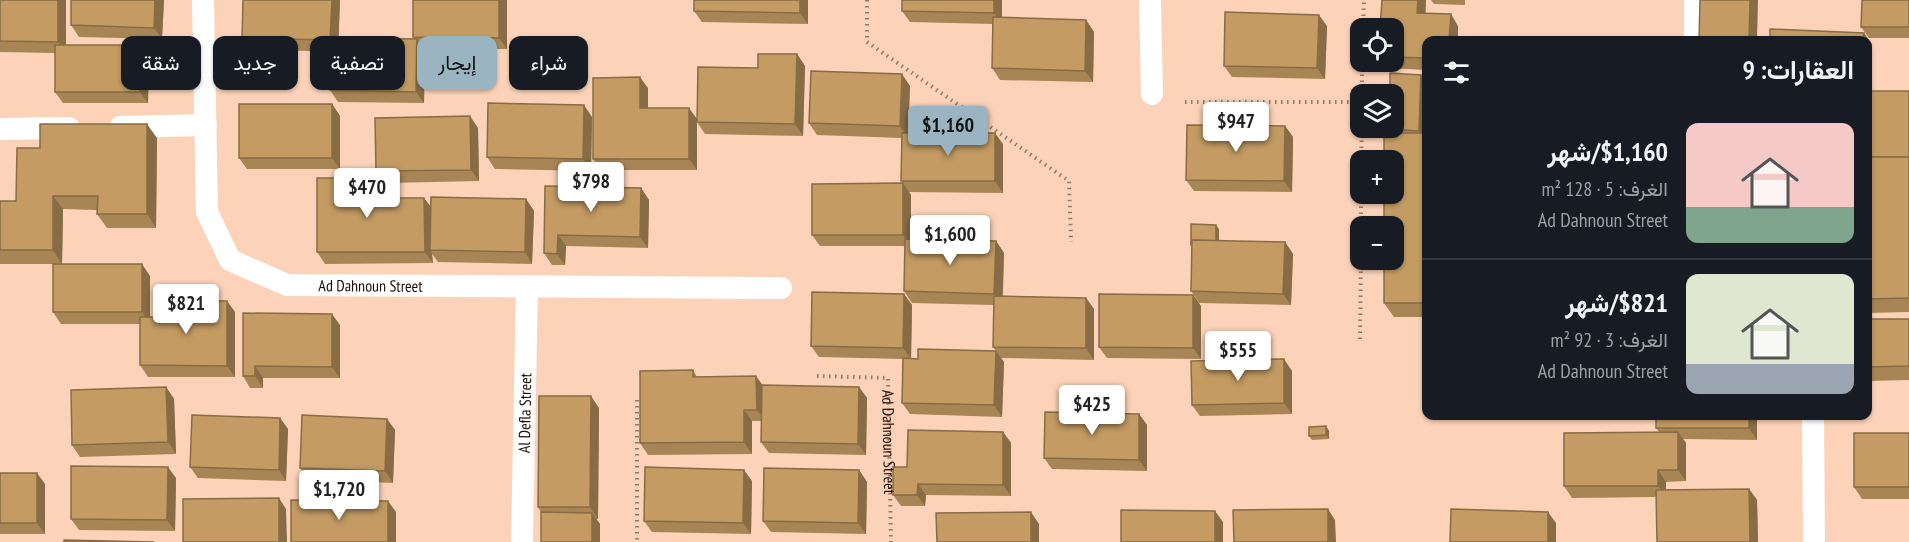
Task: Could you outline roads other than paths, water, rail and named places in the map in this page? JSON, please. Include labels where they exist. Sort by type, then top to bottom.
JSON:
[{"type":"street","name":"Ad Dahnoun Street","points":[[203,0],[207,212],[230,260],[287,285],[781,288]]},
{"type":"street","points":[[1150,0],[1152,94]]},
{"type":"street","points":[[1695,0],[1695,36]]},
{"type":"street","points":[[0,129],[206,125]]},
{"type":"street","name":"Al Defla Street","points":[[522,542],[527,285]]},
{"type":"street","points":[[1813,420],[1814,542]]}]
